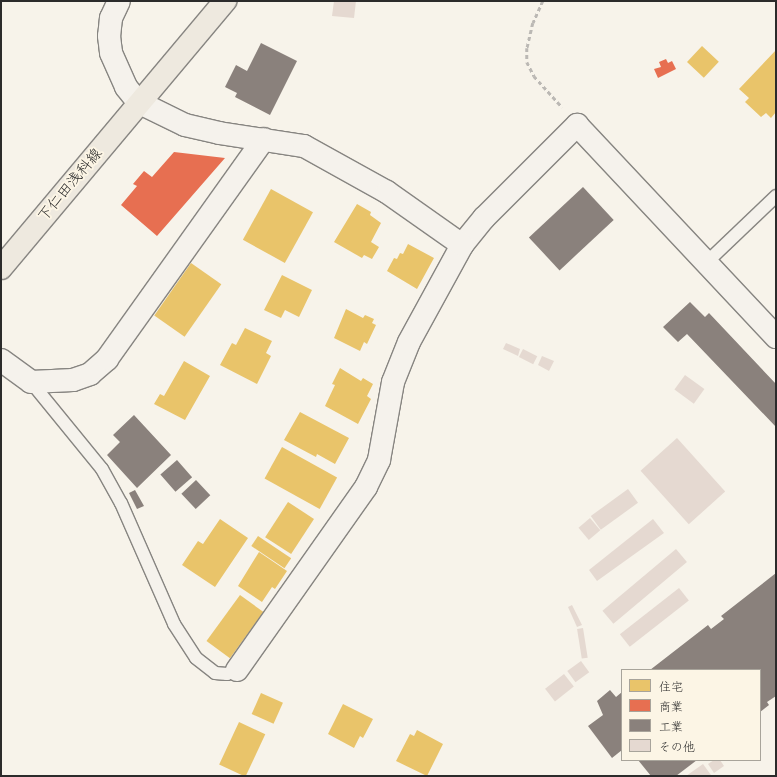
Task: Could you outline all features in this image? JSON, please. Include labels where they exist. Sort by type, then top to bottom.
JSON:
[{"type":"main road","name":"下仁田浅科線","points":[[1,268],[138,102],[225,1]]},
{"type":"street","points":[[120,1],[111,18],[109,36],[111,53],[126,88],[138,102],[185,125],[219,133],[304,146],[340,163],[387,192],[462,246]]},
{"type":"street","points":[[237,670],[366,487],[379,460],[393,382],[408,342],[462,246],[484,218],[578,125],[776,337]]},
{"type":"street","points":[[1,360],[31,382],[73,380],[90,374],[107,359],[264,139]]},
{"type":"lane","points":[[706,263],[776,196]]},
{"type":"lane","points":[[31,382],[102,469],[121,503],[174,624],[196,658],[214,673],[227,674],[237,670]]},
{"type":"path","points":[[544,1],[533,23],[527,48],[527,62],[534,76],[578,125]]},
{"type":"building: 住宅","points":[[702,46],[719,62],[704,78],[687,62]]},
{"type":"building: 住宅","points":[[776,50],[776,112],[771,118],[766,113],[761,117],[745,102],[749,98],[739,89]]},
{"type":"building: 住宅","points":[[271,189],[313,212],[285,263],[243,240]]},
{"type":"building: 住宅","points":[[357,204],[371,212],[370,215],[381,223],[371,242],[379,247],[372,259],[364,255],[362,258],[334,242]]},
{"type":"building: 住宅","points":[[408,244],[434,258],[417,289],[387,271],[394,258],[397,259],[400,253],[403,254]]},
{"type":"building: 住宅","points":[[191,263],[221,284],[185,337],[154,315]]},
{"type":"building: 住宅","points":[[282,275],[312,290],[299,317],[285,310],[281,318],[264,310]]},
{"type":"building: 住宅","points":[[346,309],[363,318],[365,315],[374,319],[372,323],[376,325],[367,344],[364,342],[360,351],[334,338]]},
{"type":"building: 住宅","points":[[245,328],[272,341],[266,353],[271,356],[257,384],[220,365],[232,343],[236,345]]},
{"type":"building: 住宅","points":[[184,361],[210,376],[185,420],[154,404],[160,394],[164,396]]},
{"type":"building: 住宅","points":[[340,368],[361,381],[363,378],[373,384],[367,396],[371,399],[358,424],[325,406],[335,385],[332,384]]},
{"type":"building: 住宅","points":[[300,412],[349,438],[335,464],[317,454],[316,457],[284,440]]},
{"type":"building: 住宅","points":[[282,447],[337,478],[320,509],[265,478]]},
{"type":"building: 住宅","points":[[288,502],[314,519],[291,554],[265,537]]},
{"type":"building: 住宅","points":[[220,519],[248,538],[215,587],[182,565],[198,541],[203,544]]},
{"type":"building: 住宅","points":[[258,536],[291,558],[284,568],[251,546]]},
{"type":"building: 住宅","points":[[259,552],[287,571],[275,589],[272,587],[262,602],[238,586]]},
{"type":"building: 住宅","points":[[240,595],[263,612],[230,658],[206,641]]},
{"type":"building: 住宅","points":[[261,693],[283,703],[274,724],[252,714]]},
{"type":"building: 住宅","points":[[343,704],[373,719],[363,738],[360,736],[354,748],[328,734]]},
{"type":"building: 住宅","points":[[239,722],[265,734],[246,776],[219,765]]},
{"type":"building: 住宅","points":[[417,730],[443,744],[427,776],[396,761],[410,734],[414,736]]},
{"type":"building: 商業","points":[[666,59],[668,63],[672,61],[676,69],[658,78],[654,69],[661,67],[659,62]]},
{"type":"building: 商業","points":[[174,152],[225,158],[157,236],[121,205],[137,186],[133,184],[144,171],[152,177]]},
{"type":"building: 工業","points":[[261,43],[297,61],[270,115],[235,97],[237,93],[225,87],[236,65],[247,71]]},
{"type":"building: 工業","points":[[583,187],[614,220],[560,270],[529,237]]},
{"type":"building: 工業","points":[[690,302],[705,317],[709,313],[776,384],[776,427],[687,334],[678,342],[663,327]]},
{"type":"building: 工業","points":[[134,415],[171,455],[137,488],[107,455],[120,442],[113,435]]},
{"type":"building: 工業","points":[[177,460],[192,477],[175,492],[160,474]]},
{"type":"building: 工業","points":[[196,480],[210,495],[196,509],[181,494]]},
{"type":"building: 工業","points":[[135,490],[144,506],[137,509],[129,493]]},
{"type":"building: 工業","points":[[776,573],[776,696],[767,702],[769,705],[761,711],[761,669],[651,669],[708,625],[711,629],[724,619],[721,616]]},
{"type":"building: 工業","points":[[610,690],[616,697],[621,693],[621,751],[612,758],[588,726],[603,715],[597,701]]},
{"type":"building: 工業","points":[[639,761],[696,761],[676,776],[651,776]]},
{"type":"building: その他","points":[[334,1],[356,1],[354,18],[332,16]]},
{"type":"building: その他","points":[[506,343],[520,349],[518,356],[503,349]]},
{"type":"building: その他","points":[[523,349],[537,356],[533,364],[519,357]]},
{"type":"building: その他","points":[[542,356],[554,361],[549,371],[538,365]]},
{"type":"building: その他","points":[[685,375],[704,389],[694,404],[674,390]]},
{"type":"building: その他","points":[[677,438],[725,492],[689,524],[641,471]]},
{"type":"building: その他","points":[[628,489],[638,503],[601,530],[591,516]]},
{"type":"building: その他","points":[[590,518],[600,530],[589,540],[579,528]]},
{"type":"building: その他","points":[[653,519],[664,533],[597,581],[589,570]]},
{"type":"building: その他","points":[[676,549],[687,562],[613,624],[602,611]]},
{"type":"building: その他","points":[[679,588],[689,601],[630,647],[620,634]]},
{"type":"building: その他","points":[[572,605],[582,625],[577,627],[568,607]]},
{"type":"building: その他","points":[[583,628],[588,658],[582,659],[577,629]]},
{"type":"building: その他","points":[[581,661],[589,672],[575,682],[567,671]]},
{"type":"building: その他","points":[[564,674],[574,687],[555,701],[545,689]]},
{"type":"building: その他","points":[[712,761],[721,761],[724,766],[714,773],[708,764]]},
{"type":"building: その他","points":[[703,764],[711,775],[686,776]]}]
